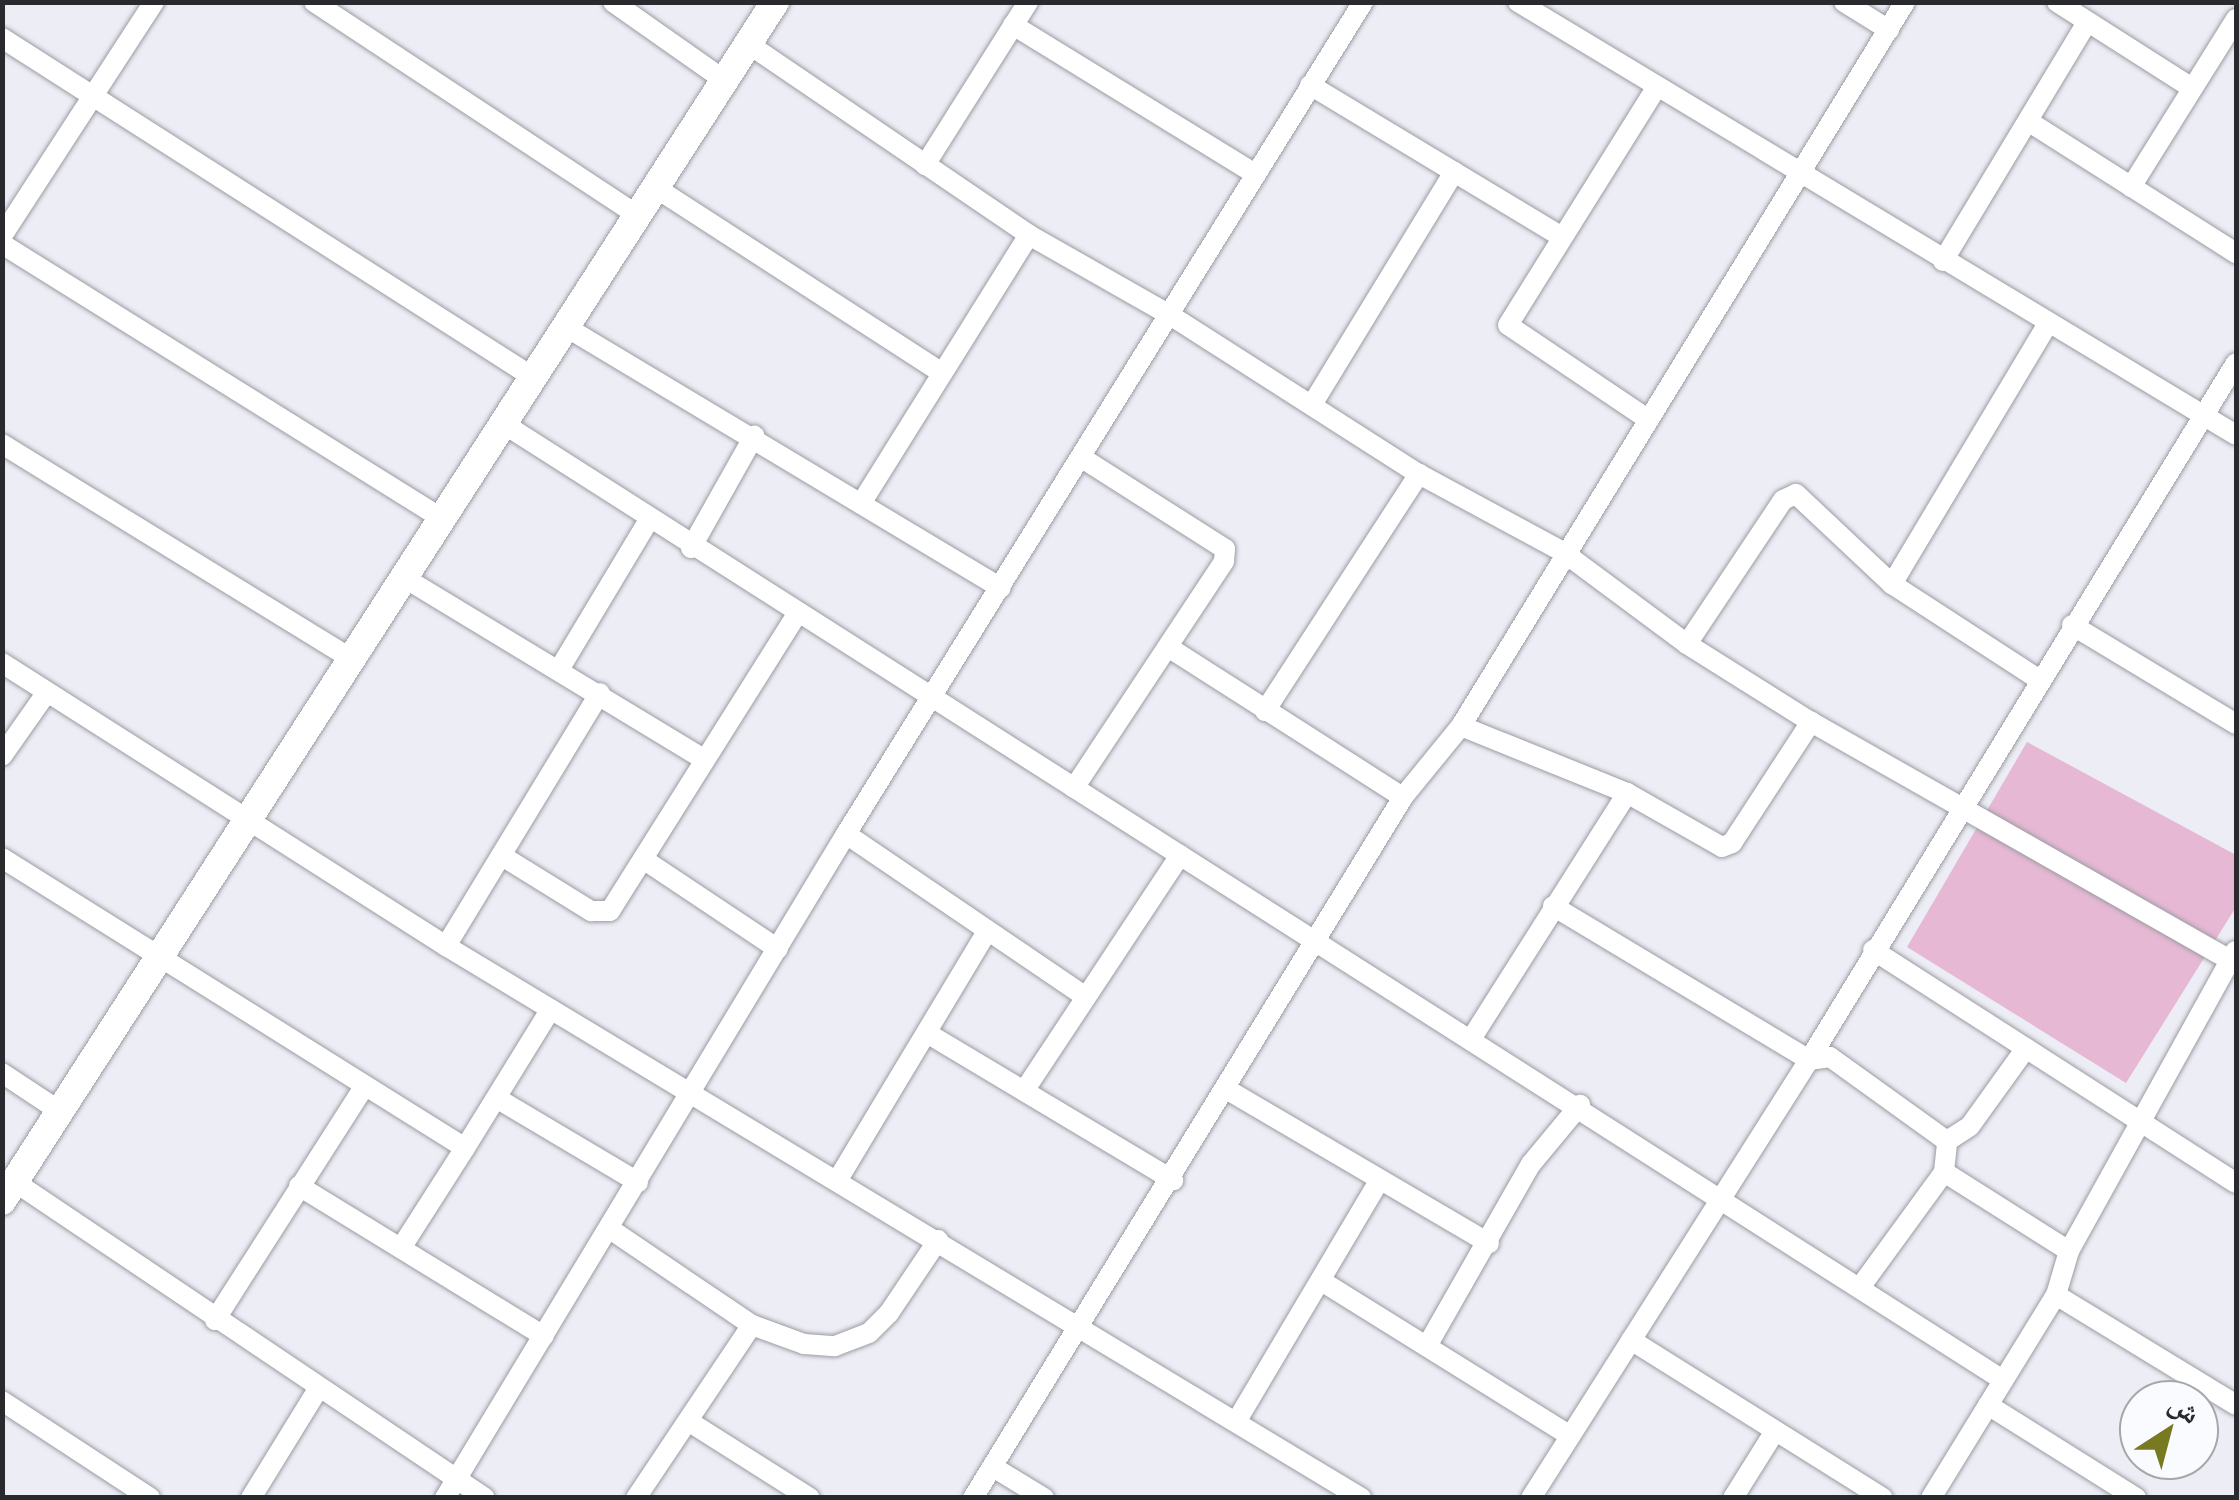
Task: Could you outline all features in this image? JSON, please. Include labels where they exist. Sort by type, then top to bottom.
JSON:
[{"type":"main road","points":[[9,1192],[775,2]]},
{"type":"street","points":[[2,236],[154,2]]},
{"type":"street","points":[[314,2],[636,214]]},
{"type":"street","points":[[613,2],[724,80]]},
{"type":"street","points":[[924,165],[1028,2]]},
{"type":"street","points":[[451,1488],[846,834],[1363,2]]},
{"type":"street","points":[[1518,2],[1550,11],[1656,88],[2236,435]]},
{"type":"street","points":[[1844,2],[1889,30]]},
{"type":"street","points":[[974,1498],[1174,1180],[1404,797],[1461,726],[1563,552],[1906,2]]},
{"type":"street","points":[[2057,2],[2192,88]]},
{"type":"street","points":[[2131,186],[2236,18]]},
{"type":"street","points":[[1013,24],[1255,174]]},
{"type":"street","points":[[1943,261],[2031,123],[2086,24]]},
{"type":"street","points":[[2,38],[534,378]]},
{"type":"street","points":[[747,43],[1028,235],[1170,315],[1419,474],[1563,552],[1687,644],[1810,722],[1958,811],[2234,957],[2068,1252],[2056,1294],[1930,1498]]},
{"type":"street","points":[[1310,85],[1562,237]]},
{"type":"street","points":[[1646,418],[1508,326],[1656,88]]},
{"type":"street","points":[[2031,123],[2236,253]]},
{"type":"street","points":[[1313,403],[1454,172]]},
{"type":"street","points":[[653,186],[940,372]]},
{"type":"street","points":[[862,502],[1028,235]]},
{"type":"street","points":[[2,244],[441,518]]},
{"type":"street","points":[[1892,584],[2048,324]]},
{"type":"street","points":[[566,327],[754,436],[1002,588]]},
{"type":"street","points":[[1532,1498],[1722,1201],[1872,950],[2236,363]]},
{"type":"street","points":[[504,424],[691,548],[1473,1036],[2003,1380]]},
{"type":"street","points":[[691,548],[754,436]]},
{"type":"street","points":[[2,444],[352,659]]},
{"type":"street","points":[[1074,788],[1224,561],[1225,548],[1082,458]]},
{"type":"street","points":[[1266,711],[1419,474]]},
{"type":"street","points":[[1687,644],[1783,500],[1796,494],[1892,584],[2040,680]]},
{"type":"street","points":[[560,668],[649,520]]},
{"type":"street","points":[[403,577],[560,668],[706,760]]},
{"type":"street","points":[[502,856],[602,914],[643,860],[797,614]]},
{"type":"street","points":[[2072,625],[2233,715]]},
{"type":"street","points":[[1168,647],[1404,797]]},
{"type":"street","points":[[2,663],[446,946],[1083,1328],[1236,1422],[1336,1491],[1361,1498]]},
{"type":"street","points":[[2,756],[48,692]]},
{"type":"street","points":[[446,946],[600,693]]},
{"type":"street","points":[[1461,726],[1627,793],[1722,847],[1732,843],[1810,722]]},
{"type":"street","points":[[1473,1036],[1627,793]]},
{"type":"street","points":[[846,834],[986,934],[1086,997]]},
{"type":"street","points":[[1024,1090],[1180,855]]},
{"type":"street","points":[[2,858],[465,1148]]},
{"type":"street","points":[[643,860],[778,949]]},
{"type":"street","points":[[1553,906],[1809,1060],[1830,1058],[1947,1141]]},
{"type":"street","points":[[837,1181],[986,934]]},
{"type":"street","points":[[1872,950],[2236,1183]]},
{"type":"street","points":[[401,1248],[551,1010]]},
{"type":"street","points":[[927,1032],[1174,1180]]},
{"type":"street","points":[[1947,1141],[1970,1126],[2026,1048]]},
{"type":"street","points":[[2,1073],[61,1112]]},
{"type":"street","points":[[215,1320],[364,1087]]},
{"type":"street","points":[[1226,1089],[1378,1183],[1489,1243]]},
{"type":"street","points":[[498,1099],[638,1182]]},
{"type":"street","points":[[1428,1346],[1531,1164],[1580,1106]]},
{"type":"street","points":[[1861,1286],[1944,1172],[1947,1141]]},
{"type":"street","points":[[1944,1172],[2068,1252]]},
{"type":"street","points":[[1236,1422],[1378,1183]]},
{"type":"street","points":[[299,1186],[544,1336]]},
{"type":"street","points":[[9,1192],[215,1320],[318,1389],[451,1488],[485,1498]]},
{"type":"street","points":[[610,1228],[752,1324],[804,1344],[835,1346],[869,1333],[938,1240]]},
{"type":"street","points":[[1322,1282],[1570,1436]]},
{"type":"street","points":[[2056,1294],[2236,1404]]},
{"type":"street","points":[[636,1498],[752,1324]]},
{"type":"street","points":[[1631,1340],[1883,1498]]},
{"type":"street","points":[[252,1498],[318,1389]]},
{"type":"street","points":[[2,1401],[150,1498]]},
{"type":"street","points":[[1988,1406],[2107,1490],[2136,1498]]},
{"type":"street","points":[[688,1421],[810,1498]]},
{"type":"street","points":[[1733,1498],[1774,1432]]},
{"type":"street","points":[[993,1467],[1044,1498]]},
{"type":"shaded area","points":[[2027,742],[2236,855],[2236,907],[2126,1083],[1907,947]]}]
